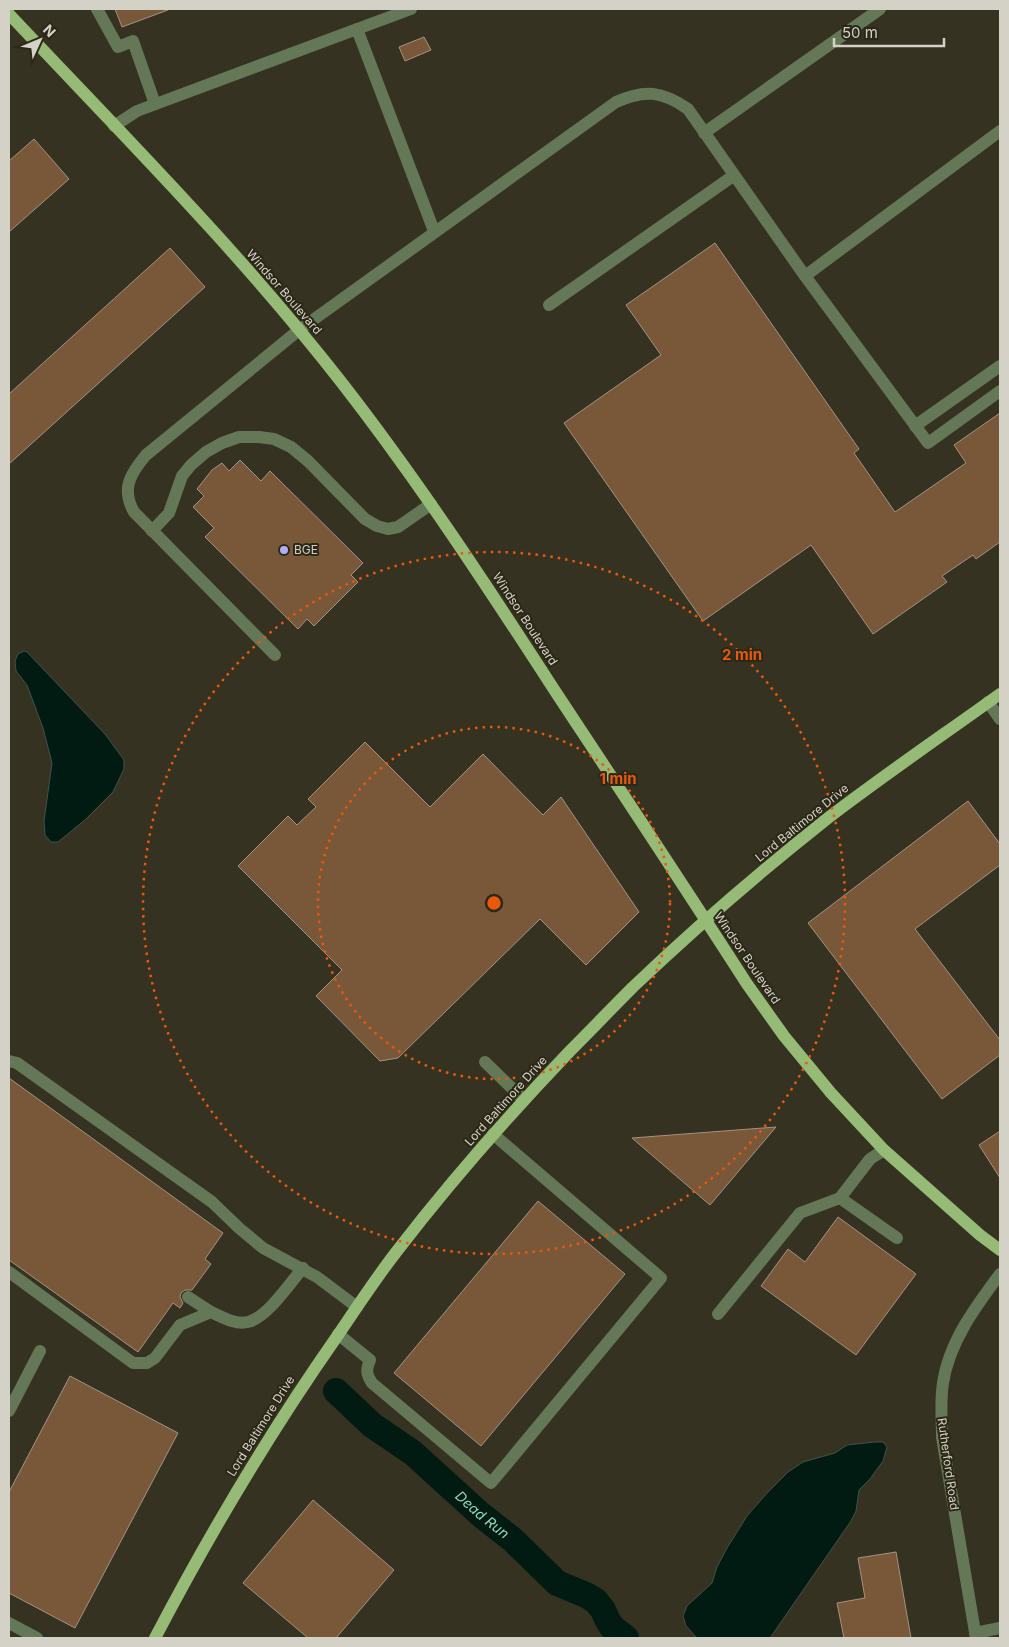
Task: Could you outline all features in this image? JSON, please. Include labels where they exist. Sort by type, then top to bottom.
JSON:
[{"type":"main road","name":"Windsor Boulevard","points":[[10,16],[182,198],[299,330],[381,434],[458,543],[747,984],[784,1036],[831,1094],[884,1150],[980,1235],[1000,1250]]},
{"type":"main road","name":"Lord Baltimore Drive","points":[[155,1638],[188,1576],[280,1420],[396,1253],[493,1134],[632,988],[706,921],[829,818],[1000,694]]},
{"type":"street","points":[[97,9],[118,47],[133,41],[155,104]]},
{"type":"street","points":[[114,126],[136,112],[155,104],[410,9]]},
{"type":"street","points":[[704,133],[880,9]]},
{"type":"street","points":[[357,29],[434,231]]},
{"type":"street","points":[[275,655],[134,512],[129,502],[128,490],[129,480],[135,468],[146,455],[299,330],[434,231],[616,102],[631,95],[648,93],[664,96],[688,109],[733,176],[928,443],[1000,391]]},
{"type":"street","points":[[805,276],[1000,131]]},
{"type":"street","points":[[549,305],[733,176]]},
{"type":"street","points":[[915,426],[1000,366]]},
{"type":"street","points":[[152,531],[170,513],[182,476],[191,465],[206,452],[222,443],[239,437],[274,439],[291,447],[308,461],[365,519],[377,526],[398,527],[431,504]]},
{"type":"street","points":[[988,702],[1000,719]]},
{"type":"street","points":[[9,1061],[17,1063],[212,1202],[263,1248],[303,1268],[357,1307]]},
{"type":"street","points":[[485,1062],[524,1100]]},
{"type":"street","points":[[338,1334],[370,1360],[366,1369],[372,1383],[491,1483],[661,1278],[493,1134]]},
{"type":"street","points":[[718,1314],[800,1213],[840,1198],[870,1159],[884,1150]]},
{"type":"street","points":[[840,1198],[897,1238]]},
{"type":"street","points":[[188,1297],[211,1312],[231,1321],[247,1322],[262,1316],[303,1268]]},
{"type":"street","points":[[9,1272],[133,1362],[146,1363],[156,1358],[180,1325],[211,1312]]},
{"type":"street","name":"Rutherford Road","points":[[976,1635],[942,1437],[942,1383],[949,1359],[960,1333],[1000,1274]]},
{"type":"street","points":[[9,1411],[40,1351]]},
{"type":"street","points":[[9,1624],[37,1638]]},
{"type":"street","points":[[976,1635],[1000,1628]]},
{"type":"shaded area","points":[[24,651],[105,734],[124,760],[124,769],[113,792],[86,819],[58,842],[51,842],[45,835],[44,821],[52,763],[43,728],[27,685],[16,671],[15,661],[18,654]]},
{"type":"shaded area","points":[[883,1442],[887,1447],[883,1461],[859,1490],[856,1511],[851,1521],[770,1638],[697,1638],[686,1626],[683,1616],[687,1606],[712,1583],[717,1567],[727,1548],[747,1516],[767,1493],[788,1472],[803,1462],[835,1453],[847,1445]]},
{"type":"building","points":[[115,9],[168,9],[168,10],[122,27]]},
{"type":"building","points":[[424,37],[431,50],[405,61],[399,47]]},
{"type":"building","points":[[34,139],[69,179],[9,232],[9,161]]},
{"type":"building","points":[[715,243],[859,449],[854,453],[895,512],[966,463],[954,445],[1000,413],[1000,542],[976,559],[973,555],[942,576],[947,582],[873,634],[811,545],[703,621],[564,423],[661,355],[626,305]]},
{"type":"building","points":[[170,248],[205,287],[9,464],[9,394]]},
{"type":"building","name":"BGE","points":[[240,460],[261,481],[270,471],[363,563],[351,575],[358,582],[314,626],[307,619],[298,629],[205,537],[214,528],[193,507],[204,496],[197,489],[212,470],[222,463],[229,471]]},
{"type":"building","points":[[365,742],[430,807],[483,754],[543,815],[561,797],[639,912],[586,965],[540,919],[398,1058],[380,1061],[316,996],[342,970],[238,866],[288,816],[297,825],[316,807],[308,799]]},
{"type":"building","points":[[968,801],[1000,844],[1000,865],[915,929],[1000,1040],[1000,1055],[942,1099],[808,923]]},
{"type":"building","points":[[9,1078],[223,1233],[205,1259],[211,1264],[192,1290],[185,1290],[181,1293],[180,1297],[183,1303],[180,1308],[173,1303],[138,1352],[9,1260]]},
{"type":"building","points":[[776,1127],[710,1205],[632,1138]]},
{"type":"building","points":[[1000,1131],[1000,1178],[979,1145]]},
{"type":"building","points":[[538,1201],[625,1274],[481,1446],[394,1373]]},
{"type":"building","points":[[838,1217],[916,1274],[856,1355],[761,1286],[788,1249],[805,1262]]},
{"type":"building","points":[[70,1376],[178,1433],[75,1628],[9,1593],[9,1492]]},
{"type":"building","points":[[313,1500],[394,1570],[336,1638],[308,1638],[243,1583]]},
{"type":"building","points":[[896,1552],[911,1638],[844,1638],[837,1603],[865,1598],[858,1558]]},
{"type":"waterway","name":"Dead Run","points":[[336,1391],[372,1425],[413,1453],[480,1514],[513,1540],[557,1583],[596,1601],[612,1627],[626,1638]]},
{"type":"place","name":"BGE","points":[[284,550]]}]
